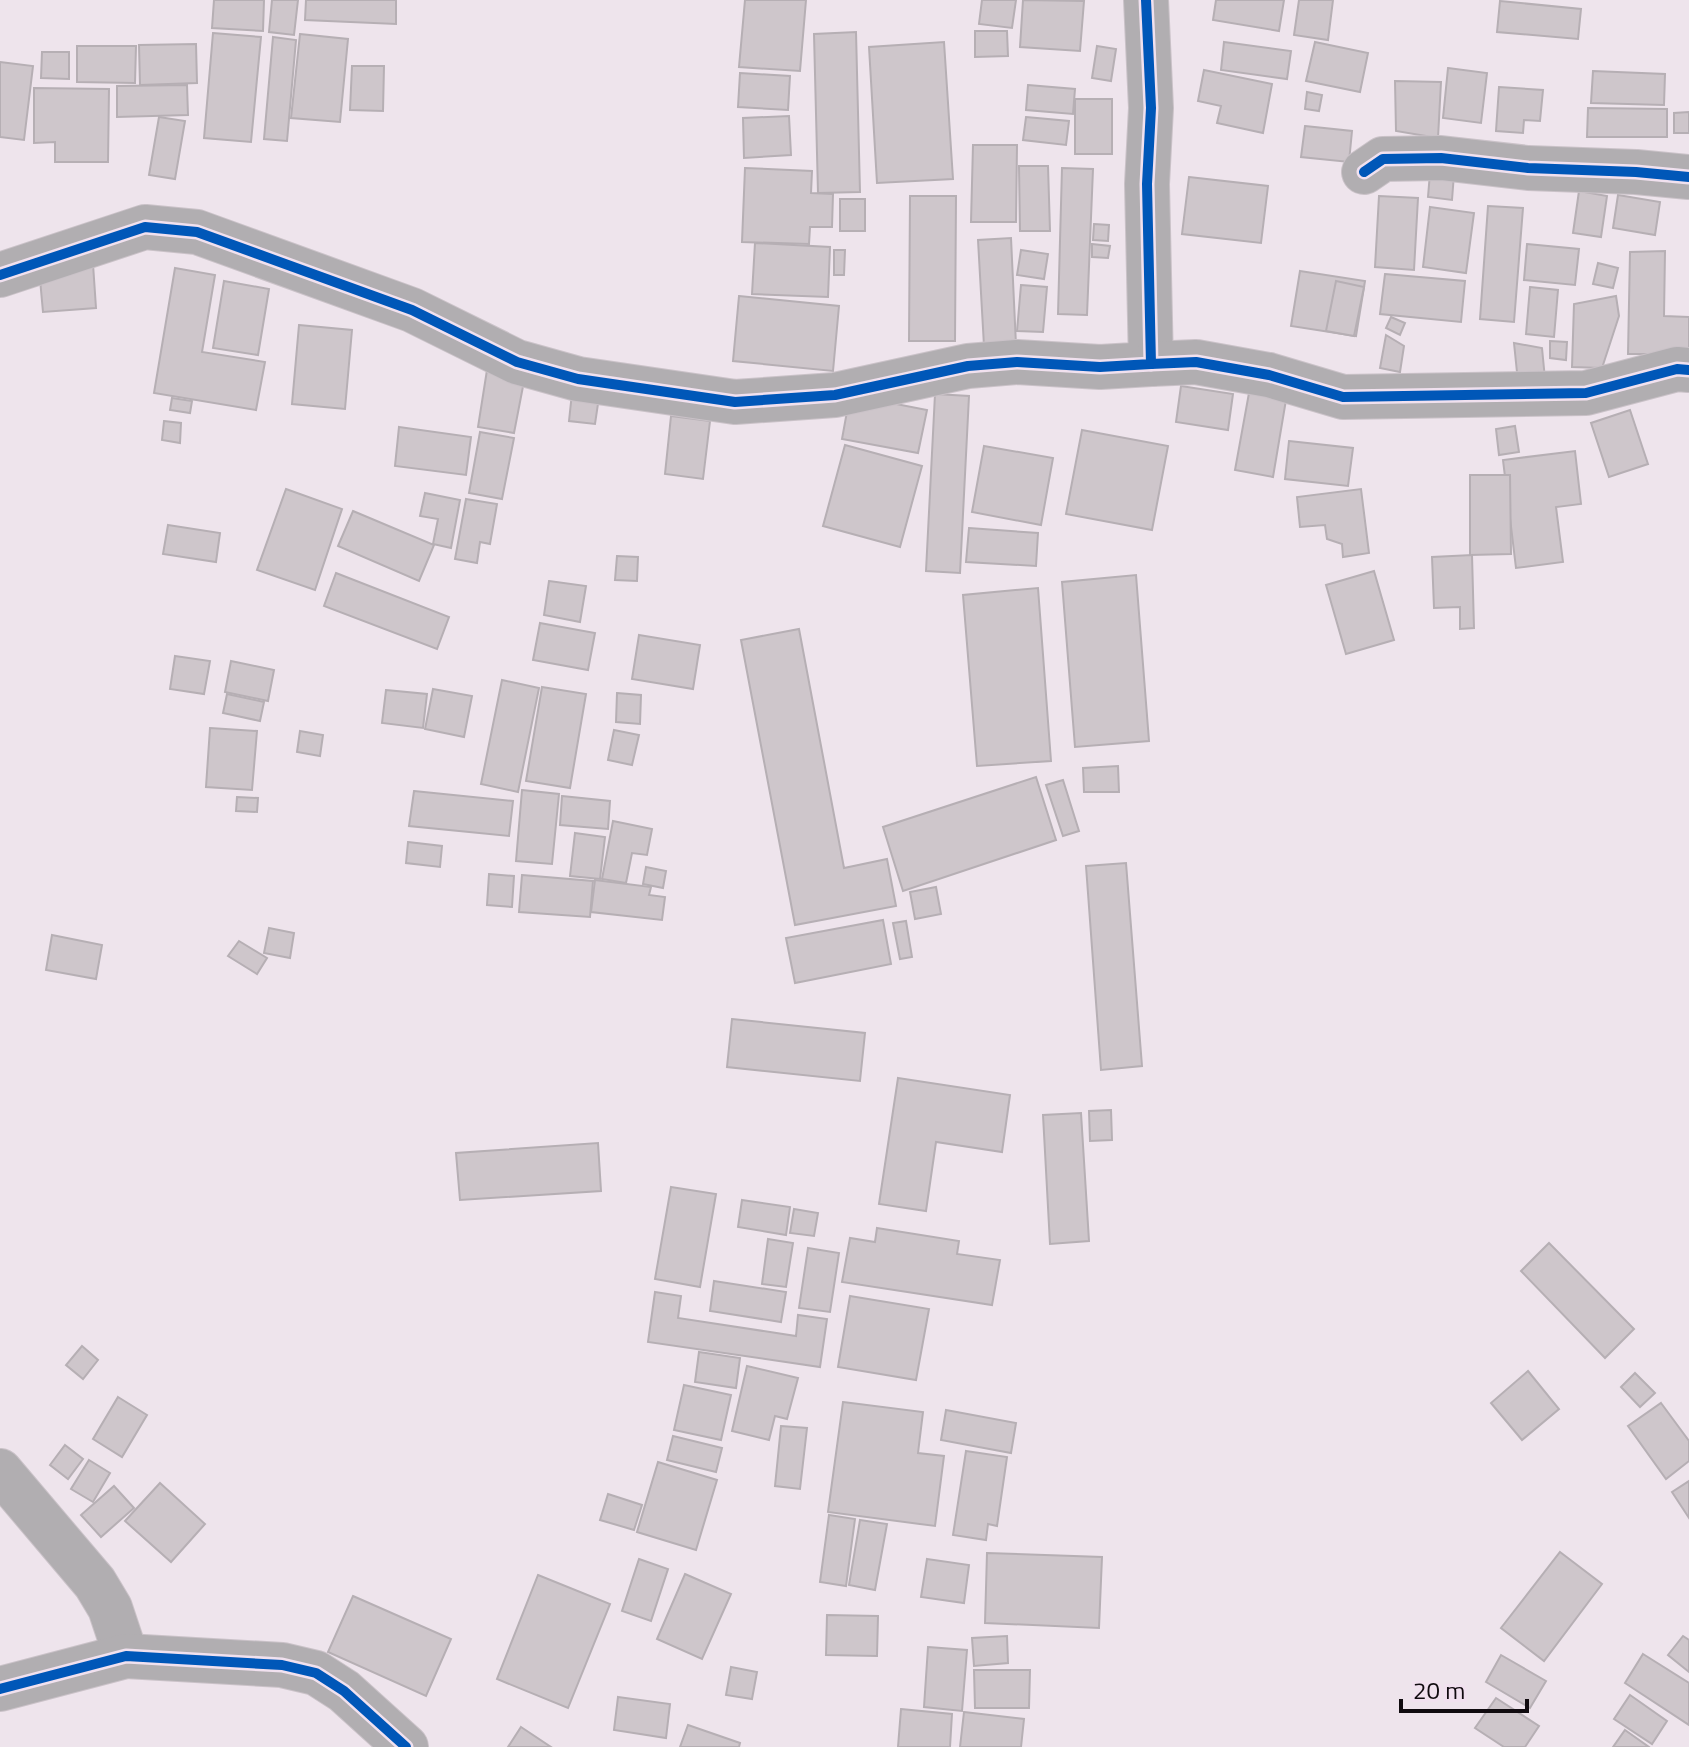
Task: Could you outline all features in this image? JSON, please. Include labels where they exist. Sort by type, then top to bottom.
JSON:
[{"type":"street","points":[[1146,0],[1151,108],[1147,184],[1151,364]]},
{"type":"street","points":[[1364,172],[1383,159],[1441,158],[1528,168],[1689,177]]},
{"type":"street","points":[[0,275],[145,227],[189,231],[412,310],[517,362],[578,379],[735,402],[835,395],[968,366],[1017,362],[1100,367],[1196,362],[1269,375],[1343,397],[1586,393],[1677,369],[1689,370]]},
{"type":"street","points":[[0,1471],[95,1583],[110,1608],[126,1656]]},
{"type":"street","points":[[0,1689],[126,1656],[282,1665],[316,1673],[344,1691],[406,1747]]},
{"type":"building","points":[[214,0],[264,0],[263,31],[212,28]]},
{"type":"building","points":[[272,0],[298,0],[294,35],[269,32]]},
{"type":"building","points":[[306,0],[396,0],[396,24],[305,20]]},
{"type":"building","points":[[745,0],[806,0],[800,71],[739,67]]},
{"type":"building","points":[[982,0],[1016,0],[1012,28],[979,24]]},
{"type":"building","points":[[1023,0],[1084,1],[1080,51],[1020,47]]},
{"type":"building","points":[[1216,0],[1284,0],[1279,31],[1213,20]]},
{"type":"building","points":[[1299,0],[1333,0],[1328,40],[1294,35]]},
{"type":"building","points":[[1500,1],[1581,9],[1578,39],[1497,32]]},
{"type":"building","points":[[975,31],[1007,31],[1008,56],[975,57]]},
{"type":"building","points":[[856,32],[860,192],[818,193],[814,34]]},
{"type":"building","points":[[213,33],[261,37],[251,142],[204,138]]},
{"type":"building","points":[[300,34],[348,39],[340,122],[291,118]]},
{"type":"building","points":[[273,37],[296,40],[287,141],[264,139]]},
{"type":"building","points":[[944,42],[953,179],[877,183],[869,47]]},
{"type":"building","points":[[1224,42],[1291,51],[1287,79],[1221,70]]},
{"type":"building","points":[[1315,42],[1368,53],[1360,92],[1306,81]]},
{"type":"building","points":[[196,44],[197,83],[140,85],[139,45]]},
{"type":"building","points":[[77,46],[136,46],[135,83],[77,82]]},
{"type":"building","points":[[1097,46],[1116,49],[1111,81],[1092,78]]},
{"type":"building","points":[[42,52],[69,52],[69,79],[41,78]]},
{"type":"building","points":[[0,62],[33,66],[24,140],[0,137]]},
{"type":"building","points":[[352,66],[384,66],[383,111],[350,110]]},
{"type":"building","points":[[1448,68],[1487,73],[1481,123],[1443,118]]},
{"type":"building","points":[[1204,70],[1272,84],[1263,133],[1217,123],[1221,106],[1198,101]]},
{"type":"building","points":[[1593,71],[1665,74],[1664,105],[1591,103]]},
{"type":"building","points":[[740,73],[790,76],[788,110],[738,107]]},
{"type":"building","points":[[1395,81],[1441,82],[1438,138],[1396,131]]},
{"type":"building","points":[[187,85],[188,115],[117,117],[117,86]]},
{"type":"building","points":[[1028,85],[1075,89],[1073,114],[1026,110]]},
{"type":"building","points":[[1499,87],[1543,90],[1540,121],[1524,120],[1523,133],[1496,131]]},
{"type":"building","points":[[34,88],[109,89],[108,162],[55,162],[55,142],[34,143]]},
{"type":"building","points":[[1307,92],[1322,95],[1319,111],[1305,109]]},
{"type":"building","points":[[1075,99],[1112,99],[1112,154],[1075,154]]},
{"type":"building","points":[[1588,108],[1667,109],[1667,137],[1587,137]]},
{"type":"building","points":[[1689,112],[1689,133],[1674,133],[1674,113]]},
{"type":"building","points":[[789,116],[791,155],[744,158],[743,118]]},
{"type":"building","points":[[159,117],[185,121],[175,179],[149,175]]},
{"type":"building","points":[[1026,117],[1069,121],[1066,145],[1023,140]]},
{"type":"building","points":[[1305,126],[1352,131],[1349,162],[1301,157]]},
{"type":"building","points":[[973,145],[1017,145],[1016,222],[971,222]]},
{"type":"building","points":[[1019,166],[1048,166],[1050,231],[1020,231]]},
{"type":"building","points":[[745,168],[812,171],[811,193],[833,194],[832,227],[810,227],[809,244],[742,242]]},
{"type":"building","points":[[1062,168],[1093,169],[1087,315],[1058,314]]},
{"type":"building","points":[[1430,173],[1454,174],[1452,200],[1428,197]]},
{"type":"building","points":[[1189,177],[1268,186],[1261,243],[1182,234]]},
{"type":"building","points":[[1579,191],[1607,196],[1601,237],[1573,233]]},
{"type":"building","points":[[1618,195],[1660,202],[1655,235],[1613,228]]},
{"type":"building","points":[[910,196],[956,196],[955,341],[909,341]]},
{"type":"building","points":[[1379,196],[1418,198],[1414,270],[1375,267]]},
{"type":"building","points":[[840,199],[865,199],[865,231],[840,231]]},
{"type":"building","points":[[1488,206],[1523,208],[1514,322],[1480,319]]},
{"type":"building","points":[[1430,207],[1474,213],[1466,273],[1423,267]]},
{"type":"building","points":[[1094,224],[1109,225],[1108,241],[1093,240]]},
{"type":"building","points":[[1011,238],[1016,345],[984,346],[978,240]]},
{"type":"building","points":[[755,243],[830,247],[828,297],[752,294]]},
{"type":"building","points":[[1092,244],[1110,246],[1108,258],[1092,257]]},
{"type":"building","points":[[1527,244],[1579,249],[1575,285],[1524,280]]},
{"type":"building","points":[[834,250],[845,250],[844,275],[834,275]]},
{"type":"building","points":[[1021,250],[1048,254],[1044,279],[1017,275]]},
{"type":"building","points":[[1665,251],[1664,316],[1689,317],[1689,354],[1628,354],[1630,252]]},
{"type":"building","points":[[1598,263],[1618,268],[1613,288],[1593,284]]},
{"type":"building","points":[[93,264],[96,308],[43,312],[39,268]]},
{"type":"building","points":[[175,268],[215,275],[202,352],[265,362],[256,410],[154,393]]},
{"type":"building","points":[[1300,271],[1365,281],[1356,336],[1291,326]]},
{"type":"building","points":[[1385,274],[1465,281],[1461,322],[1380,314]]},
{"type":"building","points":[[224,281],[269,289],[258,355],[213,348]]},
{"type":"building","points":[[1336,281],[1364,287],[1354,336],[1326,331]]},
{"type":"building","points":[[1021,285],[1047,287],[1043,332],[1017,331]]},
{"type":"building","points":[[1530,287],[1558,290],[1554,337],[1526,334]]},
{"type":"building","points":[[739,296],[839,306],[833,371],[733,361]]},
{"type":"building","points":[[1616,296],[1619,316],[1602,368],[1572,367],[1574,304]]},
{"type":"building","points":[[1391,317],[1405,323],[1400,335],[1386,328]]},
{"type":"building","points":[[299,325],[352,330],[345,409],[292,404]]},
{"type":"building","points":[[1386,335],[1404,346],[1400,372],[1380,368]]},
{"type":"building","points":[[1550,341],[1567,342],[1566,360],[1550,358]]},
{"type":"building","points":[[1514,343],[1542,348],[1545,379],[1518,382]]},
{"type":"building","points":[[487,370],[525,376],[514,433],[478,427]]},
{"type":"building","points":[[1251,382],[1288,388],[1273,477],[1235,470]]},
{"type":"building","points":[[1181,386],[1233,394],[1228,430],[1176,422]]},
{"type":"building","points":[[572,393],[599,397],[595,424],[569,421]]},
{"type":"building","points":[[935,394],[969,396],[960,573],[926,571]]},
{"type":"building","points":[[850,395],[927,410],[918,453],[842,439]]},
{"type":"building","points":[[172,398],[192,401],[190,413],[170,410]]},
{"type":"building","points":[[1630,410],[1648,464],[1609,477],[1591,423]]},
{"type":"building","points":[[671,416],[710,421],[703,479],[665,474]]},
{"type":"building","points":[[164,421],[181,423],[180,443],[162,440]]},
{"type":"building","points":[[1515,426],[1519,452],[1499,455],[1496,429]]},
{"type":"building","points":[[399,427],[471,437],[466,475],[395,466]]},
{"type":"building","points":[[1082,430],[1168,446],[1152,530],[1066,514]]},
{"type":"building","points":[[480,432],[514,438],[502,499],[469,493]]},
{"type":"building","points":[[1289,441],[1353,448],[1348,486],[1285,479]]},
{"type":"building","points":[[845,445],[922,466],[900,547],[823,526]]},
{"type":"building","points":[[984,446],[1053,458],[1041,525],[972,512]]},
{"type":"building","points":[[1575,451],[1581,504],[1556,507],[1563,562],[1516,568],[1503,460]]},
{"type":"building","points":[[1470,475],[1510,475],[1511,554],[1470,555]]},
{"type":"building","points":[[286,489],[342,509],[315,590],[257,570]]},
{"type":"building","points":[[1361,489],[1369,553],[1343,557],[1342,544],[1327,539],[1325,525],[1300,527],[1297,497]]},
{"type":"building","points":[[425,493],[460,500],[451,548],[433,544],[438,519],[420,516]]},
{"type":"building","points":[[466,499],[497,504],[490,544],[480,542],[477,563],[455,559]]},
{"type":"building","points":[[353,511],[434,545],[419,581],[338,546]]},
{"type":"building","points":[[168,525],[220,533],[216,562],[163,554]]},
{"type":"building","points":[[969,528],[1038,533],[1036,566],[966,562]]},
{"type":"building","points":[[1472,555],[1474,628],[1460,629],[1460,607],[1434,608],[1432,557]]},
{"type":"building","points":[[617,556],[638,557],[637,581],[615,580]]},
{"type":"building","points":[[1374,571],[1394,640],[1346,654],[1326,585]]},
{"type":"building","points":[[336,573],[449,617],[437,649],[324,606]]},
{"type":"building","points":[[1136,575],[1149,741],[1075,747],[1062,582]]},
{"type":"building","points":[[549,581],[586,586],[580,622],[544,615]]},
{"type":"building","points":[[1038,588],[1051,761],[977,766],[963,595]]},
{"type":"building","points":[[540,623],[595,633],[588,670],[533,660]]},
{"type":"building","points":[[799,629],[844,868],[887,859],[896,906],[795,925],[741,640]]},
{"type":"building","points":[[639,635],[700,645],[693,689],[632,679]]},
{"type":"building","points":[[175,656],[210,661],[204,694],[170,689]]},
{"type":"building","points":[[231,661],[274,670],[268,701],[225,692]]},
{"type":"building","points":[[502,680],[539,688],[518,792],[481,784]]},
{"type":"building","points":[[542,687],[586,694],[570,788],[526,781]]},
{"type":"building","points":[[433,689],[472,696],[464,737],[425,729]]},
{"type":"building","points":[[386,690],[427,694],[423,728],[382,723]]},
{"type":"building","points":[[617,693],[641,695],[640,724],[616,722]]},
{"type":"building","points":[[227,694],[264,702],[260,721],[223,713]]},
{"type":"building","points":[[210,728],[257,731],[252,790],[206,787]]},
{"type":"building","points":[[614,730],[639,735],[632,765],[608,760]]},
{"type":"building","points":[[300,731],[323,735],[320,756],[297,752]]},
{"type":"building","points":[[1118,766],[1119,792],[1084,792],[1083,768]]},
{"type":"building","points":[[1036,777],[1056,840],[903,891],[883,827]]},
{"type":"building","points":[[1063,780],[1079,831],[1063,836],[1046,785]]},
{"type":"building","points":[[522,790],[559,794],[552,864],[516,861]]},
{"type":"building","points":[[414,791],[513,801],[509,836],[409,826]]},
{"type":"building","points":[[562,796],[610,801],[608,829],[560,825]]},
{"type":"building","points":[[237,797],[258,798],[257,812],[236,811]]},
{"type":"building","points":[[613,821],[652,829],[647,855],[632,853],[626,883],[602,879]]},
{"type":"building","points":[[575,833],[605,837],[600,879],[570,876]]},
{"type":"building","points":[[408,842],[442,846],[440,867],[406,863]]},
{"type":"building","points":[[1126,863],[1142,1066],[1101,1070],[1086,866]]},
{"type":"building","points":[[646,867],[666,871],[663,888],[643,884]]},
{"type":"building","points":[[489,874],[514,876],[512,907],[487,905]]},
{"type":"building","points":[[522,875],[593,881],[590,917],[519,912]]},
{"type":"building","points":[[595,880],[651,887],[649,895],[665,897],[662,920],[591,912]]},
{"type":"building","points":[[936,887],[941,914],[915,919],[910,892]]},
{"type":"building","points":[[883,920],[891,964],[795,983],[786,938]]},
{"type":"building","points":[[906,921],[912,957],[900,959],[893,923]]},
{"type":"building","points":[[269,928],[294,933],[290,958],[264,953]]},
{"type":"building","points":[[52,935],[102,945],[96,979],[46,970]]},
{"type":"building","points":[[239,941],[267,958],[257,974],[228,956]]},
{"type":"building","points":[[732,1019],[865,1033],[860,1081],[727,1067]]},
{"type":"building","points":[[898,1078],[1010,1095],[1002,1152],[936,1142],[926,1211],[879,1204]]},
{"type":"building","points":[[1111,1110],[1112,1140],[1090,1141],[1089,1111]]},
{"type":"building","points":[[1081,1113],[1089,1241],[1050,1244],[1043,1115]]},
{"type":"building","points":[[598,1143],[601,1191],[460,1200],[456,1153]]},
{"type":"building","points":[[671,1187],[716,1194],[700,1287],[655,1279]]},
{"type":"building","points":[[742,1200],[790,1207],[786,1235],[738,1227]]},
{"type":"building","points":[[794,1209],[818,1213],[814,1236],[790,1233]]},
{"type":"building","points":[[877,1228],[959,1241],[957,1254],[1000,1260],[992,1305],[842,1282],[850,1238],[875,1242]]},
{"type":"building","points":[[768,1239],[793,1243],[786,1287],[762,1284]]},
{"type":"building","points":[[1549,1243],[1634,1329],[1605,1358],[1521,1271]]},
{"type":"building","points":[[808,1248],[839,1253],[830,1312],[799,1308]]},
{"type":"building","points":[[714,1281],[786,1292],[781,1322],[710,1311]]},
{"type":"building","points":[[655,1292],[681,1296],[678,1318],[796,1336],[798,1315],[827,1319],[820,1367],[648,1342]]},
{"type":"building","points":[[850,1296],[929,1309],[916,1380],[838,1367]]},
{"type":"building","points":[[82,1346],[98,1360],[83,1379],[66,1365]]},
{"type":"building","points":[[699,1352],[740,1358],[736,1388],[695,1382]]},
{"type":"building","points":[[747,1366],[798,1378],[787,1419],[775,1416],[769,1440],[732,1431]]},
{"type":"building","points":[[1528,1371],[1559,1409],[1522,1440],[1491,1403]]},
{"type":"building","points":[[1635,1373],[1655,1393],[1640,1407],[1621,1387]]},
{"type":"building","points":[[684,1385],[731,1395],[721,1440],[674,1430]]},
{"type":"building","points":[[118,1397],[147,1415],[122,1457],[93,1439]]},
{"type":"building","points":[[843,1402],[923,1412],[918,1453],[944,1456],[935,1526],[828,1512]]},
{"type":"building","points":[[1661,1403],[1689,1441],[1689,1461],[1666,1479],[1628,1426]]},
{"type":"building","points":[[946,1410],[1016,1423],[1011,1453],[941,1440]]},
{"type":"building","points":[[781,1426],[807,1428],[800,1489],[775,1486]]},
{"type":"building","points":[[673,1436],[722,1448],[716,1472],[667,1460]]},
{"type":"building","points":[[65,1445],[83,1459],[68,1479],[50,1465]]},
{"type":"building","points":[[966,1451],[1007,1457],[997,1526],[988,1524],[986,1540],[953,1535]]},
{"type":"building","points":[[89,1460],[110,1473],[93,1502],[71,1489]]},
{"type":"building","points":[[658,1462],[717,1480],[696,1550],[637,1532]]},
{"type":"building","points":[[1689,1481],[1689,1518],[1672,1492]]},
{"type":"building","points":[[160,1483],[205,1524],[171,1562],[125,1521]]},
{"type":"building","points":[[114,1486],[134,1508],[101,1537],[81,1515]]},
{"type":"building","points":[[608,1494],[642,1505],[634,1530],[600,1520]]},
{"type":"building","points":[[829,1515],[855,1519],[846,1586],[820,1582]]},
{"type":"building","points":[[860,1520],[887,1524],[875,1590],[849,1585]]},
{"type":"building","points":[[1560,1552],[1602,1584],[1544,1661],[1501,1628]]},
{"type":"building","points":[[987,1553],[1102,1557],[1099,1628],[985,1623]]},
{"type":"building","points":[[639,1559],[668,1569],[651,1621],[622,1611]]},
{"type":"building","points":[[927,1559],[969,1565],[964,1603],[921,1597]]},
{"type":"building","points":[[685,1574],[731,1594],[702,1659],[657,1639]]},
{"type":"building","points":[[538,1575],[610,1604],[568,1708],[497,1679]]},
{"type":"building","points":[[353,1596],[451,1639],[426,1696],[328,1652]]},
{"type":"building","points":[[827,1615],[878,1616],[877,1656],[826,1655]]},
{"type":"building","points":[[1007,1636],[1008,1663],[974,1666],[972,1638]]},
{"type":"building","points":[[1683,1636],[1689,1640],[1689,1672],[1668,1655]]},
{"type":"building","points":[[928,1647],[967,1650],[962,1711],[924,1707]]},
{"type":"building","points":[[1643,1654],[1689,1683],[1689,1725],[1625,1683]]},
{"type":"building","points":[[1501,1655],[1546,1681],[1530,1708],[1486,1682]]},
{"type":"building","points":[[731,1667],[757,1672],[752,1699],[726,1695]]},
{"type":"building","points":[[974,1670],[1030,1670],[1029,1708],[975,1708]]},
{"type":"building","points":[[1630,1695],[1667,1721],[1652,1744],[1614,1719]]},
{"type":"building","points":[[618,1697],[670,1704],[666,1738],[614,1730]]},
{"type":"building","points":[[1496,1698],[1539,1726],[1525,1747],[1504,1747],[1475,1728]]},
{"type":"building","points":[[901,1709],[952,1714],[950,1747],[898,1747]]},
{"type":"building","points":[[964,1712],[1024,1719],[1021,1747],[960,1747]]},
{"type":"building","points":[[688,1725],[740,1743],[739,1747],[680,1747]]},
{"type":"building","points":[[521,1727],[551,1747],[508,1747]]},
{"type":"building","points":[[1625,1730],[1649,1747],[1613,1747]]},
{"type":"cycle path","points":[[0,275],[145,227],[197,232],[412,310],[517,362],[578,379],[735,402],[835,395],[968,366],[1017,362],[1100,367],[1151,364],[1147,184],[1151,108],[1146,0]]},
{"type":"cycle path","points":[[1364,172],[1383,159],[1441,158],[1528,168],[1689,177]]},
{"type":"cycle path","points":[[1151,364],[1196,362],[1269,375],[1343,397],[1586,393],[1677,369],[1689,370]]},
{"type":"cycle path","points":[[0,1689],[126,1656],[282,1665],[316,1673],[344,1691],[406,1747]]}]
